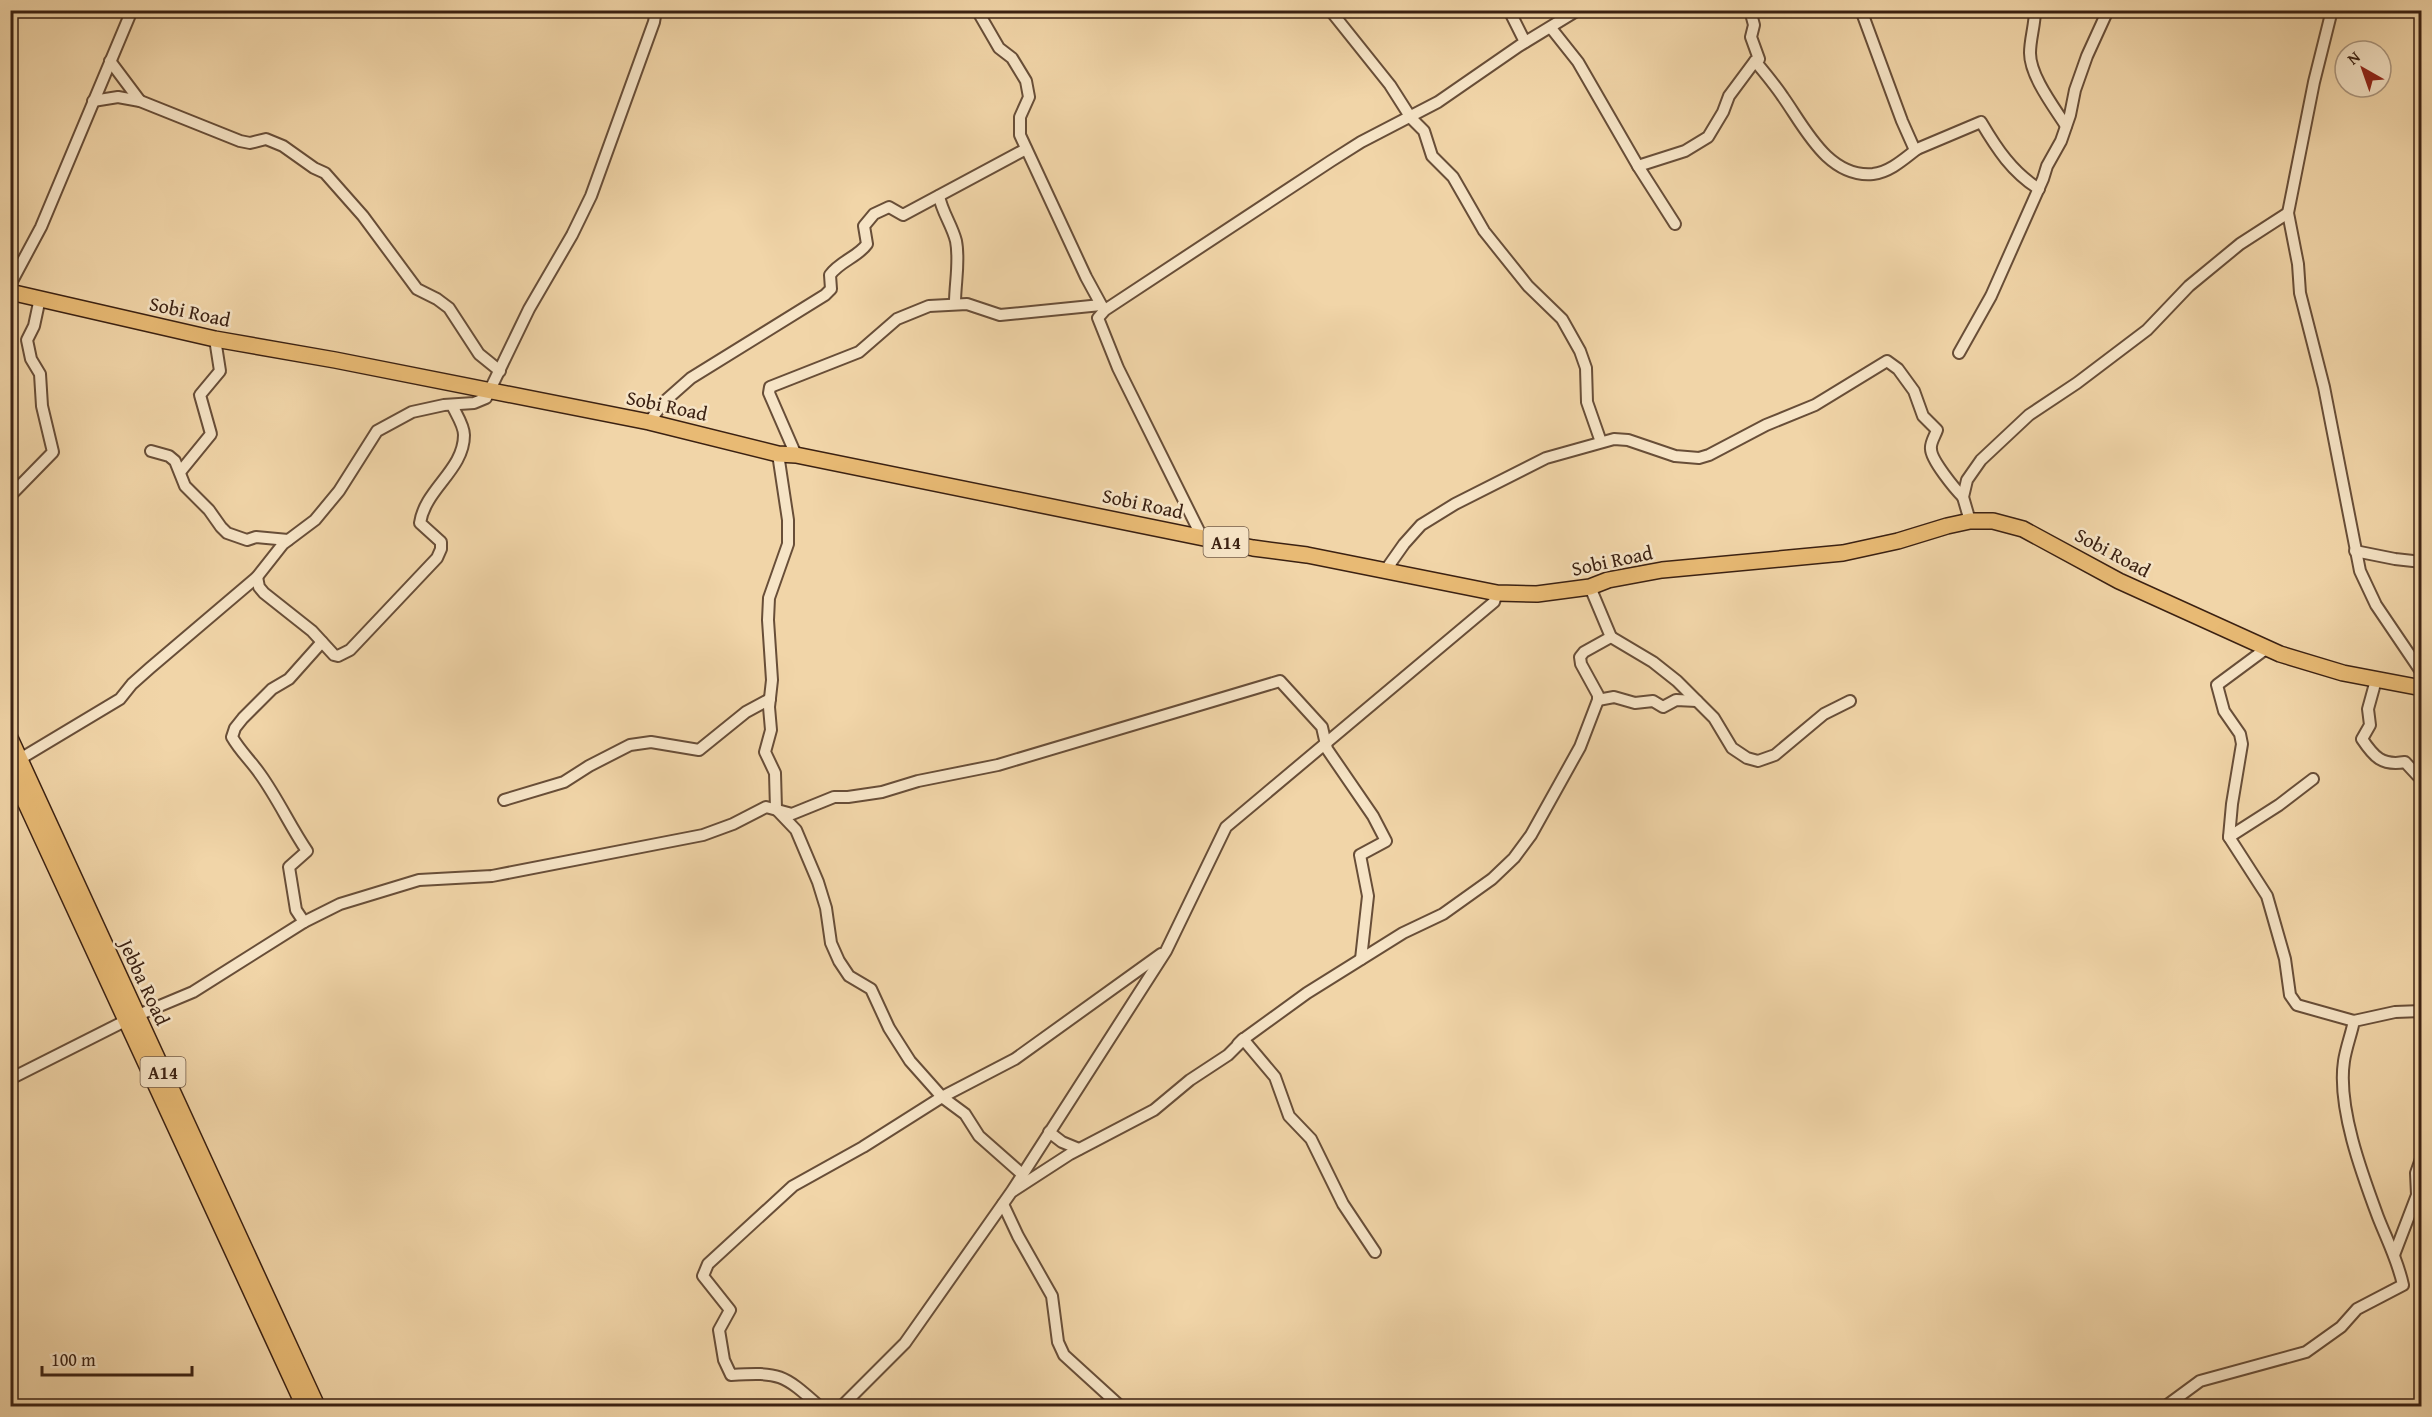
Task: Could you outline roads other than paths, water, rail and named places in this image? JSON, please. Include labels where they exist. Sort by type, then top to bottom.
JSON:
[{"type":"highway","name":"Sobi Road","points":[[10,292],[215,339],[335,360],[649,422],[778,454],[796,455],[1253,548],[1307,555],[1497,593],[1561,592],[1662,570],[1843,553],[1970,521],[1993,521],[2024,529],[2119,581],[2280,654],[2343,673],[2421,688]]},
{"type":"highway","name":"A14","points":[[10,738],[15,764],[132,1018],[304,1407]]},
{"type":"highway","name":"Jebba Road","points":[[132,1018],[317,1407]]},
{"type":"street","points":[[10,285],[41,226],[132,10]]},
{"type":"street","points":[[15,764],[120,699],[132,684],[257,577],[273,554],[321,513],[339,491],[362,450],[376,431],[412,412],[481,401],[491,391],[529,309],[572,235],[591,196],[609,151],[619,113],[654,22],[656,10]]},
{"type":"street","points":[[977,10],[999,48],[1012,58],[1026,81],[1029,97],[1018,127],[1086,277],[1103,308]]},
{"type":"street","points":[[1330,10],[1424,131],[1432,156],[1453,177],[1484,231],[1528,286],[1562,319],[1580,351],[1586,368],[1587,402],[1601,442]]},
{"type":"street","points":[[1509,10],[1525,42]]},
{"type":"street","points":[[796,455],[769,393],[770,387],[859,352],[903,315],[929,306],[967,304],[1000,315],[1103,308],[1361,142],[1438,102],[1525,42],[1578,10]]},
{"type":"street","points":[[1638,166],[1685,151],[1708,137],[1723,112],[1729,96],[1755,61],[1759,59],[1751,37],[1754,25],[1750,10]]},
{"type":"street","points":[[1862,10],[1908,137],[1917,149]]},
{"type":"street","points":[[2035,10],[2030,56],[2049,99],[2066,126]]},
{"type":"street","points":[[1959,354],[1991,296],[2047,166],[2061,141],[2087,56],[2108,10]]},
{"type":"street","points":[[2332,10],[2314,82],[2288,213],[2298,264],[2300,293],[2324,387],[2360,571],[2376,605],[2421,673]]},
{"type":"street","points":[[1551,28],[1578,62],[1638,166],[1675,224]]},
{"type":"street","points":[[110,61],[140,101]]},
{"type":"street","points":[[1755,61],[1784,98],[1808,136],[1836,163],[1850,170],[1872,174],[1885,171],[1917,149],[1981,122],[2003,159],[2023,179],[2039,189]]},
{"type":"street","points":[[93,101],[118,97],[140,101],[240,141],[250,143],[266,138],[325,173],[363,216],[417,289],[449,308],[479,354],[500,371]]},
{"type":"street","points":[[649,422],[665,400],[691,378],[825,295],[831,289],[830,275],[838,265],[862,251],[867,244],[864,226],[874,214],[890,207],[903,215],[1026,149]]},
{"type":"street","points":[[939,196],[956,241],[955,303]]},
{"type":"street","points":[[1963,497],[1966,480],[1972,471],[2028,414],[2116,354],[2147,330],[2204,272],[2248,238],[2288,213]]},
{"type":"street","points":[[10,496],[53,452],[42,406],[40,374],[32,359],[27,340],[34,326],[40,298]]},
{"type":"street","points":[[1103,308],[1098,318],[1106,340],[1202,537]]},
{"type":"street","points":[[180,472],[211,434],[200,396],[220,371],[215,339]]},
{"type":"street","points":[[1385,572],[1404,544],[1421,525],[1455,504],[1546,458],[1586,449],[1601,442],[1628,440],[1675,456],[1700,458],[1815,405],[1887,362],[1898,369],[1914,391],[1923,416],[1937,430],[1930,448],[1931,452],[1944,475],[1963,497],[1970,521]]},
{"type":"street","points":[[257,577],[259,587],[264,593],[312,631],[338,656],[350,650],[437,558],[441,549],[441,542],[420,523],[425,504],[456,464],[462,450],[464,434],[452,405]]},
{"type":"street","points":[[151,451],[169,456],[175,462],[185,486],[209,510],[226,533],[247,540],[256,537],[288,540]]},
{"type":"street","points":[[778,454],[788,520],[788,544],[769,598],[771,730],[765,752],[775,773],[776,809],[796,830],[803,852],[818,882],[826,908],[831,943],[849,976],[871,990],[904,1053],[942,1097],[965,1114],[979,1136],[1022,1174]]},
{"type":"street","points":[[2355,551],[2395,560],[2421,562]]},
{"type":"street","points":[[1590,587],[1611,637],[1653,662],[1677,681],[1714,718],[1732,748],[1747,758],[1758,761],[1775,755],[1824,714],[1850,701]]},
{"type":"street","points":[[842,1407],[905,1343],[1004,1204],[1166,951],[1226,828],[1494,602],[1497,593]]},
{"type":"street","points":[[1012,1191],[1079,1149],[1154,1110],[1190,1080],[1228,1055],[1243,1039],[1307,993],[1403,933],[1443,914],[1492,879],[1515,858],[1531,836],[1580,747],[1598,700],[1598,695],[1581,664],[1580,657],[1584,652],[1611,637]]},
{"type":"street","points":[[304,922],[296,910],[289,867],[307,851],[286,819],[277,800],[232,737],[235,728],[243,718],[272,689],[289,679],[322,642]]},
{"type":"street","points":[[2267,648],[2217,685],[2224,711],[2240,734],[2242,744],[2229,837],[2267,896],[2285,959],[2290,995],[2296,1005],[2354,1021],[2395,1012],[2421,1011]]},
{"type":"street","points":[[2376,680],[2368,709],[2370,725],[2362,739],[2374,756],[2392,764],[2405,762],[2418,776],[2421,776]]},
{"type":"street","points":[[10,1079],[132,1018],[192,992],[304,922],[340,904],[419,880],[492,876],[703,835],[733,824],[766,807],[792,814],[834,797],[882,792],[918,781],[998,765],[1280,681],[1322,727],[1327,749],[1373,816],[1386,841],[1360,855],[1368,896],[1361,959]]},
{"type":"street","points":[[1598,700],[1614,697],[1635,703],[1653,701],[1663,707],[1676,700],[1696,701]]},
{"type":"street","points":[[504,800],[564,782],[630,745],[651,742],[699,750],[746,712],[770,699]]},
{"type":"street","points":[[2229,837],[2279,805],[2313,779]]},
{"type":"street","points":[[819,1407],[791,1381],[766,1373],[731,1375],[724,1360],[719,1330],[730,1310],[703,1276],[708,1264],[793,1186],[863,1147],[942,1097],[1015,1059],[1166,951]]},
{"type":"street","points":[[2166,1407],[2200,1381],[2306,1352],[2341,1327],[2357,1309],[2403,1286],[2394,1255],[2351,1140],[2344,1085],[2344,1062],[2354,1021]]},
{"type":"street","points":[[1243,1039],[1275,1077],[1289,1116],[1311,1139],[1338,1195],[1375,1252]]},
{"type":"street","points":[[1049,1132],[1062,1142],[1079,1149]]},
{"type":"street","points":[[2394,1255],[2417,1195],[2416,1173],[2421,1156]]},
{"type":"street","points":[[1004,1204],[1018,1236],[1052,1296],[1059,1342],[1064,1355],[1120,1407]]}]
